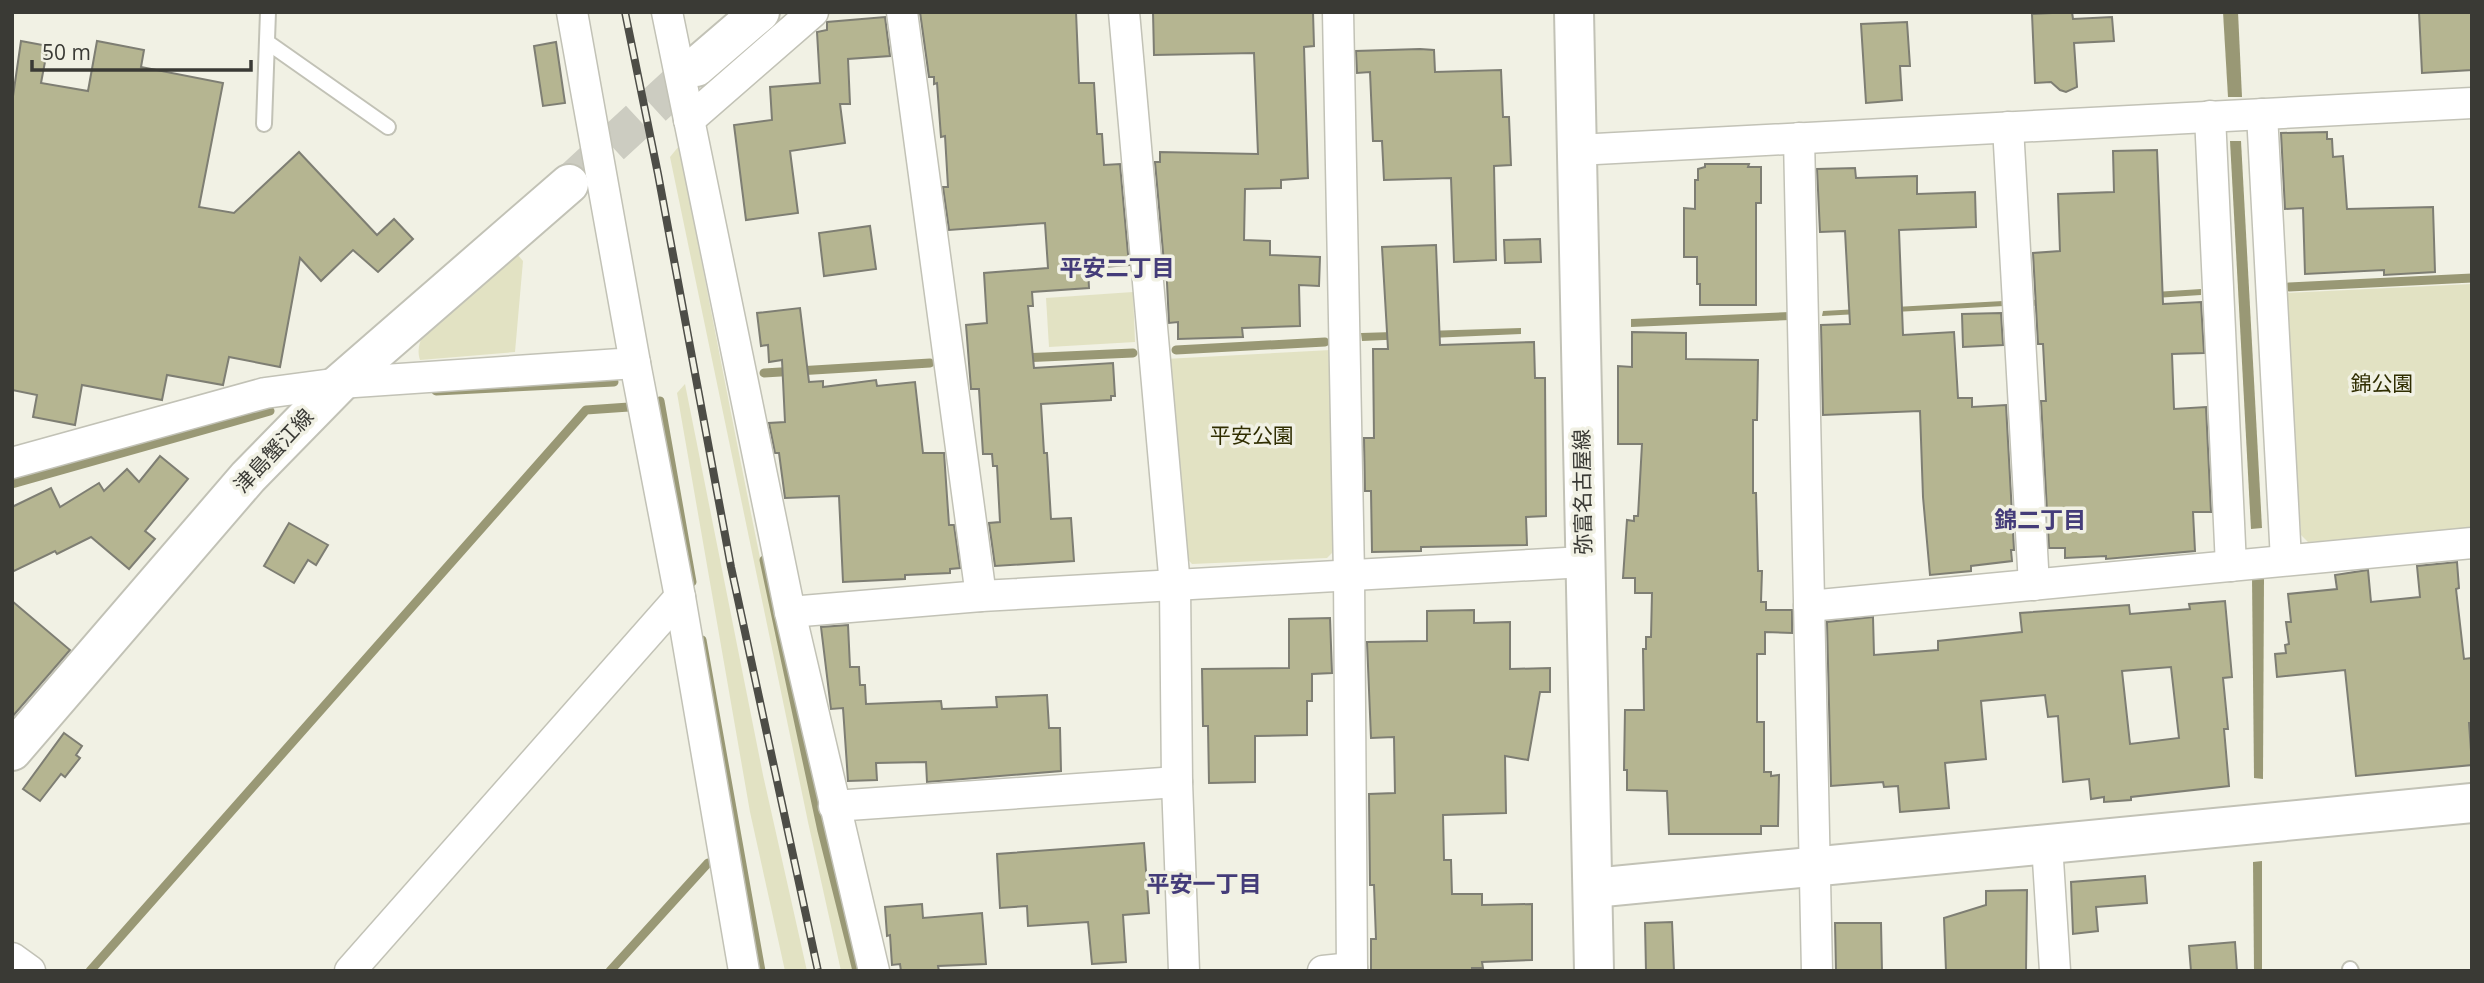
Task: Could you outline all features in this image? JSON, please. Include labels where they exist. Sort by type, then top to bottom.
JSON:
[{"type":"main road","points":[[696,67],[760,12]]},
{"type":"main road","name":"弥富名古屋線","points":[[1574,12],[1594,971]]},
{"type":"main road","name":"津島蟹江線","points":[[12,751],[248,477],[340,383],[569,184]]},
{"type":"main road","points":[[1593,888],[2472,803]]},
{"type":"street","points":[[572,12],[635,363],[681,597],[744,971]]},
{"type":"street","points":[[667,12],[790,612],[874,971]]},
{"type":"street","points":[[690,120],[813,12]]},
{"type":"street","points":[[902,12],[981,596]]},
{"type":"street","points":[[1124,12],[1175,586],[1177,782],[1184,971]]},
{"type":"street","points":[[1338,12],[1349,575],[1342,970]]},
{"type":"street","points":[[1577,150],[2472,103]]},
{"type":"street","points":[[2262,114],[2286,561]]},
{"type":"street","points":[[2210,116],[2231,566]]},
{"type":"street","points":[[2008,127],[2034,585]]},
{"type":"street","points":[[1800,138],[1817,971]]},
{"type":"street","points":[[12,463],[265,393],[340,383],[635,363]]},
{"type":"street","points":[[1809,606],[2472,542]]},
{"type":"street","points":[[790,612],[981,596],[1584,562]]},
{"type":"street","points":[[350,971],[681,597]]},
{"type":"street","points":[[834,806],[1177,782]]},
{"type":"street","points":[[2047,844],[2055,971]]},
{"type":"street","points":[[12,958],[30,971]]},
{"type":"lane","points":[[264,124],[268,12]]},
{"type":"lane","points":[[267,42],[388,127]]},
{"type":"green space","points":[[679,146],[782,663],[853,971],[841,971],[808,822],[670,157]]},
{"type":"green space","points":[[517,254],[523,261],[515,352],[420,360],[419,347],[423,335]]},
{"type":"green space","name":"錦公園","points":[[2472,284],[2472,529],[2308,542],[2301,535],[2286,293]]},
{"type":"green space","points":[[1133,292],[1135,342],[1049,347],[1046,298]]},
{"type":"green space","name":"平安公園","points":[[1331,350],[1334,551],[1327,558],[1192,564],[1182,553],[1165,359]]},
{"type":"green space","points":[[685,384],[763,775],[807,971],[785,971],[750,812],[677,393]]},
{"type":"shaded area","points":[[2223,12],[2238,12],[2242,97],[2228,97]]},
{"type":"shaded area","points":[[2230,141],[2241,141],[2262,528],[2251,529]]},
{"type":"shaded area","points":[[2201,289],[2201,295],[2032,306],[2032,300]]},
{"type":"shaded area","points":[[2003,301],[2004,306],[1822,316],[1823,311]]},
{"type":"shaded area","points":[[1790,312],[1790,320],[1631,327],[1631,319]]},
{"type":"shaded area","points":[[1521,328],[1521,334],[1362,341],[1361,333]]},
{"type":"shaded area","points":[[2252,577],[2264,578],[2263,779],[2254,778]]},
{"type":"shaded area","points":[[2262,861],[2262,971],[2254,971],[2253,862]]},
{"type":"building","points":[[920,12],[1076,12],[1079,83],[1094,83],[1097,134],[1102,134],[1104,165],[1120,164],[1129,265],[1088,268],[1089,288],[1032,292],[1033,306],[1028,306],[1034,368],[1113,363],[1115,396],[1111,396],[1111,400],[1041,404],[1051,519],[1071,518],[1074,561],[995,566],[989,523],[1000,522],[997,466],[993,466],[992,454],[983,454],[979,389],[971,389],[966,325],[987,323],[984,273],[1048,268],[1045,223],[949,230],[943,187],[948,187],[945,136],[941,137],[937,83],[934,84],[934,77],[929,77]]},
{"type":"building","points":[[1153,12],[1313,12],[1314,46],[1304,47],[1308,178],[1281,180],[1281,188],[1245,189],[1244,240],[1270,241],[1270,255],[1320,257],[1319,286],[1299,285],[1300,326],[1242,328],[1243,337],[1178,339],[1178,322],[1169,323],[1166,263],[1155,162],[1160,162],[1160,152],[1258,154],[1254,53],[1154,55]]},
{"type":"building","points":[[2072,12],[2073,19],[2112,17],[2114,41],[2074,43],[2077,87],[2066,92],[2051,82],[2035,83],[2032,14]]},
{"type":"building","points":[[2419,12],[2472,12],[2472,70],[2422,73]]},
{"type":"building","points":[[885,17],[890,56],[848,59],[850,104],[840,104],[845,143],[790,151],[798,213],[746,220],[734,125],[772,120],[770,87],[820,83],[817,32],[827,30],[827,22]]},
{"type":"building","points":[[1907,22],[1910,66],[1900,66],[1902,100],[1866,103],[1861,24]]},
{"type":"building","points":[[21,41],[48,46],[41,83],[88,91],[97,41],[144,50],[141,67],[223,83],[199,207],[234,213],[299,152],[377,235],[394,219],[413,239],[378,272],[353,250],[321,281],[300,258],[280,367],[229,357],[223,385],[167,375],[162,400],[82,385],[75,425],[33,417],[37,395],[12,390],[12,103]]},
{"type":"building","points":[[556,42],[565,103],[543,106],[534,46]]},
{"type":"building","points":[[1434,50],[1435,72],[1501,70],[1503,117],[1509,117],[1511,165],[1494,166],[1496,260],[1454,262],[1451,178],[1384,180],[1382,141],[1373,141],[1370,72],[1357,73],[1356,51]]},
{"type":"building","points":[[2327,132],[2327,139],[2332,139],[2333,157],[2343,156],[2347,209],[2433,207],[2435,272],[2384,275],[2384,270],[2305,274],[2303,208],[2285,209],[2281,133]]},
{"type":"building","points":[[2157,150],[2163,304],[2201,302],[2204,353],[2172,354],[2174,409],[2206,407],[2211,512],[2193,512],[2195,551],[2106,559],[2106,556],[2065,558],[2065,548],[2049,548],[2041,401],[2046,401],[2043,344],[2038,344],[2033,253],[2060,251],[2058,194],[2114,192],[2113,151]]},
{"type":"building","points":[[1705,164],[1749,164],[1748,167],[1761,167],[1761,203],[1756,203],[1756,305],[1700,305],[1697,257],[1684,257],[1684,208],[1695,209],[1695,180],[1698,180],[1698,169],[1705,167]]},
{"type":"building","points":[[1855,168],[1856,178],[1917,176],[1917,194],[1975,192],[1976,227],[1899,230],[1903,335],[1954,332],[1958,398],[1972,398],[1972,407],[2006,405],[2014,550],[2011,550],[2012,561],[1971,566],[1971,571],[1930,575],[1923,497],[1920,411],[1823,415],[1821,325],[1850,324],[1845,231],[1820,232],[1817,169]]},
{"type":"building","points":[[870,226],[876,269],[824,276],[819,233]]},
{"type":"building","points":[[1540,239],[1541,262],[1505,263],[1504,240]]},
{"type":"building","points":[[1436,245],[1440,345],[1534,342],[1535,378],[1545,378],[1546,516],[1526,517],[1527,545],[1421,547],[1421,551],[1372,552],[1371,491],[1365,491],[1364,438],[1374,438],[1373,349],[1388,349],[1382,247]]},
{"type":"building","points":[[800,308],[809,382],[823,381],[823,387],[876,380],[877,386],[915,382],[923,453],[944,453],[949,525],[954,525],[960,568],[950,569],[950,573],[905,575],[905,579],[843,582],[839,496],[785,498],[779,453],[775,453],[769,423],[785,422],[782,360],[769,362],[768,345],[761,346],[757,313]]},
{"type":"building","points":[[2001,313],[2003,345],[1963,347],[1962,314]]},
{"type":"building","points":[[1632,332],[1686,333],[1686,359],[1758,360],[1757,420],[1753,420],[1753,493],[1756,493],[1758,571],[1762,571],[1761,602],[1766,602],[1766,610],[1792,610],[1792,633],[1765,632],[1765,654],[1757,654],[1757,722],[1764,722],[1764,772],[1771,772],[1771,776],[1779,775],[1778,826],[1761,826],[1761,834],[1669,834],[1667,791],[1627,790],[1627,770],[1624,770],[1625,710],[1644,710],[1643,649],[1646,649],[1646,637],[1651,637],[1652,593],[1635,593],[1635,578],[1623,578],[1627,520],[1634,521],[1634,516],[1638,516],[1642,444],[1618,444],[1618,366],[1632,367]]},
{"type":"building","points":[[160,456],[188,479],[145,531],[155,539],[129,569],[91,537],[12,572],[12,507],[51,488],[60,507],[99,483],[104,491],[127,469],[139,482]]},
{"type":"building","points":[[289,523],[328,545],[316,565],[308,560],[294,583],[264,566]]},
{"type":"building","points":[[2457,562],[2459,588],[2456,589],[2464,659],[2472,658],[2472,723],[2469,723],[2472,765],[2356,776],[2345,670],[2277,677],[2275,654],[2286,653],[2285,645],[2289,644],[2286,622],[2291,622],[2288,594],[2337,589],[2335,575],[2368,570],[2371,602],[2420,597],[2417,566]]},
{"type":"building","points":[[12,601],[70,650],[12,717]]},
{"type":"building","points":[[2225,601],[2232,677],[2223,678],[2228,729],[2224,729],[2229,786],[2131,797],[2131,800],[2104,802],[2104,797],[2091,799],[2089,779],[2063,782],[2058,716],[2048,717],[2045,695],[1981,701],[1986,759],[1945,763],[1949,808],[1900,812],[1898,786],[1884,787],[1883,782],[1831,786],[1827,622],[1873,617],[1874,655],[1938,650],[1938,641],[2022,632],[2020,613],[2129,605],[2130,614],[2190,609],[2189,604]],"holes":[[[2171,667],[2179,738],[2130,744],[2122,671]]]},
{"type":"building","points":[[1474,610],[1474,623],[1510,622],[1510,669],[1550,668],[1550,692],[1540,692],[1528,760],[1505,756],[1506,813],[1443,815],[1444,860],[1451,860],[1452,894],[1482,894],[1482,905],[1532,904],[1532,960],[1482,962],[1483,968],[1472,968],[1472,971],[1371,971],[1371,939],[1376,939],[1374,885],[1370,885],[1369,794],[1395,793],[1394,737],[1371,738],[1367,642],[1427,641],[1427,611]]},
{"type":"building","points":[[1330,618],[1332,673],[1312,674],[1312,701],[1307,701],[1307,735],[1255,736],[1255,782],[1209,783],[1208,726],[1203,726],[1202,669],[1289,668],[1289,619]]},
{"type":"building","points":[[848,625],[850,667],[859,667],[860,685],[865,685],[866,704],[941,701],[942,709],[997,707],[996,697],[1047,695],[1049,728],[1060,728],[1061,771],[927,782],[926,762],[876,763],[877,780],[848,781],[843,708],[831,709],[821,627]]},
{"type":"building","points":[[64,733],[82,746],[76,755],[80,758],[65,777],[61,774],[40,801],[23,789]]},
{"type":"building","points":[[1144,843],[1149,913],[1123,915],[1126,962],[1092,964],[1088,922],[1028,926],[1027,906],[1000,908],[997,854]]},
{"type":"building","points":[[2145,876],[2147,903],[2096,907],[2098,931],[2073,934],[2071,882]]},
{"type":"building","points":[[2027,890],[2026,971],[1946,971],[1944,918],[1986,905],[1986,891]]},
{"type":"building","points":[[922,904],[923,918],[982,913],[986,964],[938,966],[939,971],[901,971],[900,964],[892,965],[885,907]]},
{"type":"building","points":[[1672,922],[1674,971],[1646,971],[1645,923]]},
{"type":"building","points":[[1835,923],[1881,923],[1882,971],[1836,971]]},
{"type":"building","points":[[2235,942],[2237,971],[2191,971],[2189,946]]},
{"type":"waterway","points":[[2289,287],[2472,278]]},
{"type":"waterway","points":[[1176,350],[1325,342]]},
{"type":"waterway","points":[[1021,358],[1133,353]]},
{"type":"waterway","points":[[764,373],[930,363]]},
{"type":"waterway","points":[[436,391],[614,382]]},
{"type":"waterway","points":[[660,401],[692,582]]},
{"type":"waterway","points":[[90,971],[586,410],[629,407]]},
{"type":"waterway","points":[[12,484],[270,411]]},
{"type":"waterway","points":[[764,560],[822,831],[857,971]]},
{"type":"waterway","points":[[702,640],[761,971]]},
{"type":"waterway","points":[[610,971],[708,863]]},
{"type":"tunnel","points":[[569,184],[696,67]]},
{"type":"railway","points":[[625,12],[731,567],[818,971]]},
{"type":"district","name":"平安二丁目","points":[[1117,268]]},
{"type":"district","name":"錦二丁目","points":[[2040,520]]},
{"type":"district","name":"平安一丁目","points":[[1204,884]]}]
